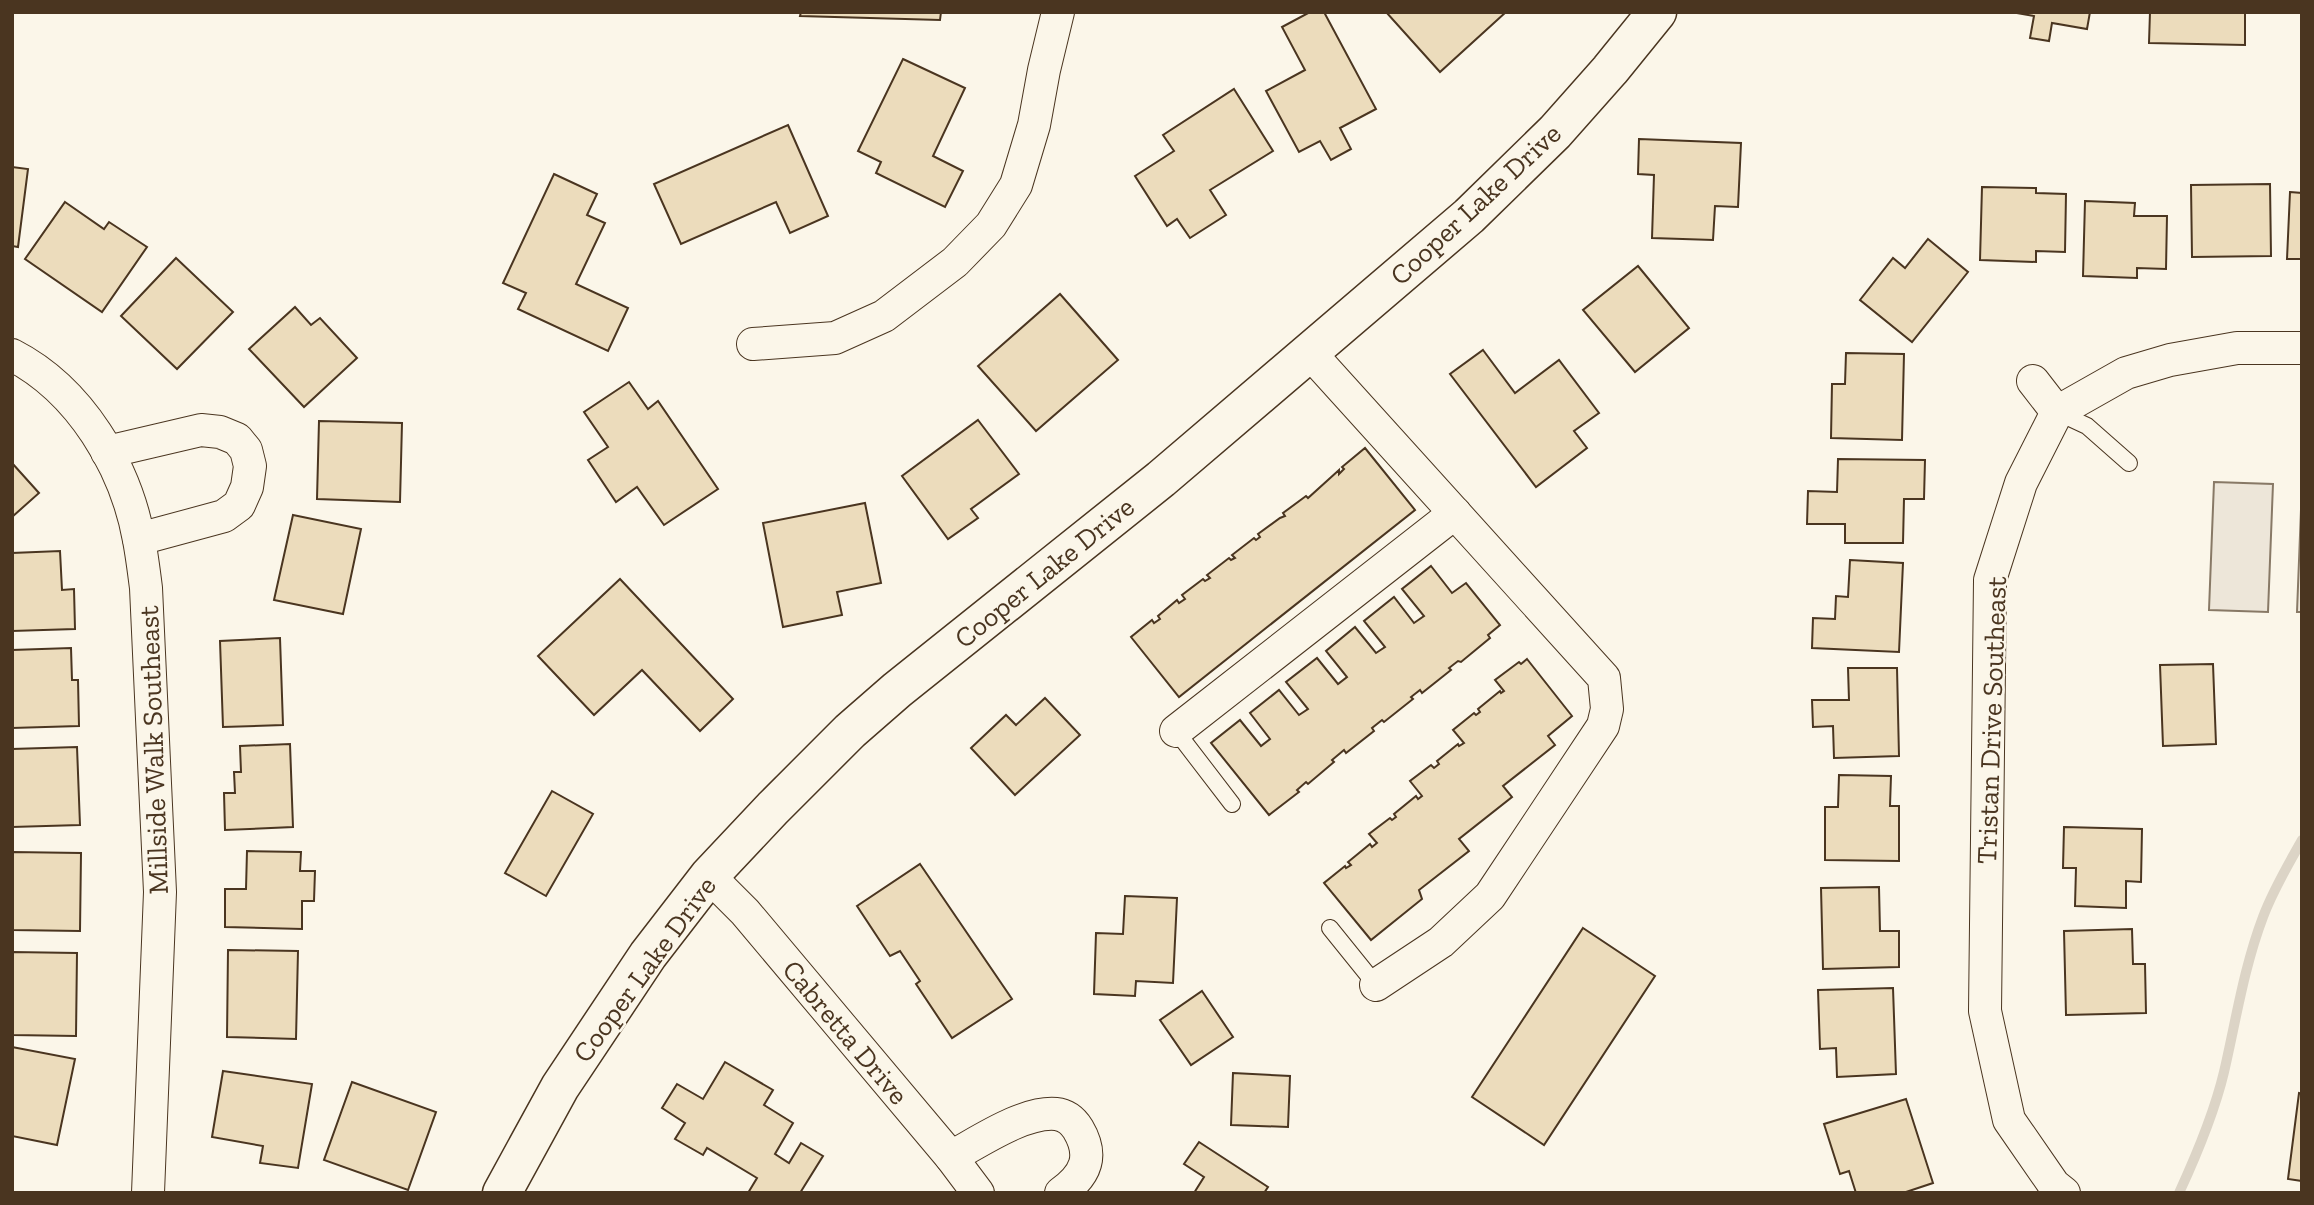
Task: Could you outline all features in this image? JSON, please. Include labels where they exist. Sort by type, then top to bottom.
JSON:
[{"type":"street","points":[[753,344],[835,338],[884,316],[955,262],[991,225],[1016,185],[1034,125],[1058,12]]},
{"type":"street","name":"Cooper Lake Drive","points":[[502,1193],[560,1087],[648,955],[709,876],[782,798],[850,731],[897,690],[1161,479],[1469,216],[1555,132],[1657,12]]},
{"type":"street","points":[[2033,381],[2057,412],[2126,373],[2170,360],[2237,348],[2302,348]]},
{"type":"street","points":[[1310,353],[1604,678],[1607,709],[1603,726],[1490,896],[1441,942],[1376,985]]},
{"type":"street","name":"Millside Walk Southeast","points":[[12,355],[26,362],[55,385],[77,409],[107,452],[121,479],[139,539],[146,589],[160,892],[148,1193]]},
{"type":"street","name":"Tristan Drive Southeast","points":[[2057,412],[2021,483],[1990,580],[1985,1011],[2009,1120],[2054,1185],[2064,1193]]},
{"type":"street","points":[[107,452],[201,430],[220,432],[237,439],[246,450],[250,466],[247,487],[239,505],[224,516],[139,539]]},
{"type":"street","points":[[1176,731],[1455,513]]},
{"type":"street","name":"Cabretta Drive","points":[[709,876],[745,912],[951,1157],[978,1193]]},
{"type":"street","points":[[951,1157],[1014,1122],[1054,1114],[1065,1116],[1074,1123],[1086,1142],[1088,1153],[1083,1170],[1070,1186],[1060,1193]]},
{"type":"lane","points":[[2057,412],[2087,426],[2129,463]]},
{"type":"lane","points":[[1176,731],[1232,804]]},
{"type":"lane","points":[[1329,929],[1376,985]]},
{"type":"shaded area","points":[[2214,482],[2273,484],[2268,612],[2209,610]]},
{"type":"shaded area","points":[[2302,484],[2302,612],[2297,612]]},
{"type":"building","points":[[801,12],[941,12],[940,20],[800,16]]},
{"type":"building","points":[[1310,12],[1324,12],[1376,109],[1340,128],[1351,149],[1331,160],[1320,141],[1299,152],[1266,91],[1305,70],[1282,27]]},
{"type":"building","points":[[1386,12],[1506,12],[1440,72]]},
{"type":"building","points":[[2011,12],[2090,12],[2087,29],[2052,23],[2049,41],[2030,38],[2034,16]]},
{"type":"building","points":[[2150,12],[2245,12],[2245,45],[2149,43]]},
{"type":"building","points":[[903,59],[965,88],[933,156],[963,171],[945,207],[876,173],[881,162],[858,151]]},
{"type":"building","points":[[1234,89],[1273,151],[1210,190],[1226,215],[1190,238],[1177,219],[1167,226],[1135,176],[1174,151],[1163,135]]},
{"type":"building","points":[[788,125],[828,216],[790,233],[776,202],[681,244],[654,184]]},
{"type":"building","points":[[1639,139],[1741,143],[1738,207],[1715,206],[1713,240],[1652,238],[1654,175],[1638,174]]},
{"type":"building","points":[[12,167],[28,169],[18,247],[12,246]]},
{"type":"building","points":[[554,174],[597,194],[587,215],[605,223],[576,284],[628,308],[608,351],[518,309],[526,293],[503,283]]},
{"type":"building","points":[[2270,184],[2271,256],[2192,257],[2191,185]]},
{"type":"building","points":[[1982,187],[2036,188],[2036,193],[2066,194],[2065,252],[2036,251],[2036,262],[1980,260]]},
{"type":"building","points":[[2290,192],[2302,193],[2302,259],[2287,259]]},
{"type":"building","points":[[2085,201],[2135,203],[2134,216],[2167,216],[2166,269],[2137,268],[2137,278],[2083,276]]},
{"type":"building","points":[[65,202],[104,229],[109,222],[147,247],[102,312],[25,259]]},
{"type":"building","points":[[1928,239],[1968,272],[1912,342],[1860,300],[1893,258],[1905,268]]},
{"type":"building","points":[[176,258],[233,312],[177,369],[121,316]]},
{"type":"building","points":[[1638,266],[1689,328],[1635,372],[1583,310]]},
{"type":"building","points":[[1060,294],[1118,360],[1036,431],[978,366]]},
{"type":"building","points":[[295,307],[311,325],[320,318],[357,358],[304,407],[249,349]]},
{"type":"building","points":[[1483,350],[1515,393],[1559,360],[1599,413],[1574,431],[1587,448],[1536,487],[1450,374]]},
{"type":"building","points":[[1846,353],[1904,354],[1902,440],[1831,438],[1832,384],[1845,384]]},
{"type":"building","points":[[629,382],[648,409],[658,401],[718,489],[664,525],[637,487],[616,502],[588,460],[608,447],[584,412]]},
{"type":"building","points":[[978,420],[1019,474],[971,509],[978,518],[948,539],[902,476]]},
{"type":"building","points":[[319,421],[402,423],[400,502],[317,499]]},
{"type":"building","points":[[1365,448],[1415,510],[1179,697],[1131,637],[1152,620],[1154,623],[1160,619],[1158,616],[1177,600],[1179,603],[1185,599],[1182,595],[1203,579],[1205,581],[1210,578],[1207,575],[1229,558],[1235,558],[1232,555],[1254,538],[1256,540],[1260,537],[1258,534],[1285,516],[1283,513],[1306,496],[1308,498],[1339,470],[1339,474],[1344,469],[1342,467]]},
{"type":"building","points":[[1838,459],[1925,460],[1924,499],[1904,499],[1903,543],[1845,543],[1845,524],[1807,524],[1808,491],[1837,492]]},
{"type":"building","points":[[12,463],[39,493],[12,517]]},
{"type":"building","points":[[865,503],[881,583],[837,592],[842,615],[783,627],[763,523]]},
{"type":"building","points":[[293,515],[361,529],[343,614],[274,600]]},
{"type":"building","points":[[60,551],[62,590],[74,589],[75,629],[12,631],[12,553]]},
{"type":"building","points":[[1850,560],[1903,563],[1899,652],[1812,648],[1813,618],[1835,619],[1836,596],[1848,597]]},
{"type":"building","points":[[1431,566],[1452,593],[1466,583],[1500,625],[1488,635],[1490,638],[1461,662],[1458,661],[1449,668],[1451,670],[1422,693],[1420,690],[1411,697],[1413,699],[1372,728],[1374,731],[1346,753],[1344,750],[1332,760],[1334,762],[1308,784],[1306,782],[1297,790],[1299,792],[1269,815],[1211,743],[1240,720],[1261,746],[1270,739],[1250,713],[1279,690],[1299,715],[1308,709],[1286,682],[1317,658],[1338,684],[1347,677],[1326,651],[1355,627],[1376,653],[1385,647],[1364,621],[1394,597],[1414,623],[1424,616],[1402,589]]},
{"type":"building","points":[[620,579],[733,699],[700,731],[642,670],[594,715],[538,656]]},
{"type":"building","points":[[280,638],[283,725],[223,727],[220,641]]},
{"type":"building","points":[[71,648],[72,680],[78,680],[79,726],[12,728],[12,650]]},
{"type":"building","points":[[1527,659],[1572,716],[1548,736],[1555,745],[1503,786],[1512,797],[1459,839],[1469,851],[1419,890],[1422,899],[1371,940],[1324,883],[1345,866],[1346,868],[1351,865],[1348,862],[1370,844],[1372,847],[1377,843],[1369,834],[1390,818],[1392,820],[1396,817],[1394,814],[1416,796],[1418,799],[1422,796],[1410,781],[1431,765],[1434,768],[1439,764],[1437,761],[1458,744],[1459,746],[1464,743],[1453,730],[1474,713],[1476,715],[1480,712],[1478,709],[1500,691],[1504,691],[1495,680]]},
{"type":"building","points":[[2213,664],[2216,744],[2163,746],[2160,665]]},
{"type":"building","points":[[1848,668],[1897,668],[1899,756],[1834,758],[1833,726],[1813,727],[1812,700],[1849,700]]},
{"type":"building","points":[[1045,698],[1080,735],[1015,795],[971,748],[1006,715],[1016,725]]},
{"type":"building","points":[[290,744],[293,827],[225,830],[224,793],[235,793],[234,772],[241,772],[240,746]]},
{"type":"building","points":[[77,747],[80,825],[12,827],[12,749]]},
{"type":"building","points":[[1839,775],[1891,776],[1890,806],[1899,806],[1899,861],[1825,860],[1825,807],[1838,807]]},
{"type":"building","points":[[552,791],[593,814],[546,896],[505,873]]},
{"type":"building","points":[[2064,827],[2142,829],[2141,882],[2126,881],[2126,908],[2075,906],[2076,868],[2063,868]]},
{"type":"building","points":[[247,851],[301,852],[300,871],[315,871],[314,901],[302,901],[302,929],[225,927],[225,889],[246,889]]},
{"type":"building","points":[[12,852],[81,853],[80,931],[12,930]]},
{"type":"building","points":[[920,864],[1012,999],[952,1038],[916,984],[920,981],[900,951],[890,956],[857,906]]},
{"type":"building","points":[[1879,887],[1880,931],[1899,931],[1899,967],[1823,969],[1821,888]]},
{"type":"building","points":[[1125,896],[1177,898],[1173,983],[1136,981],[1135,996],[1094,994],[1096,933],[1123,934]]},
{"type":"building","points":[[1583,928],[1655,976],[1544,1145],[1472,1097]]},
{"type":"building","points":[[2132,929],[2133,964],[2145,964],[2146,1013],[2066,1015],[2064,931]]},
{"type":"building","points":[[228,950],[298,951],[296,1039],[227,1037]]},
{"type":"building","points":[[12,952],[77,953],[76,1036],[12,1035]]},
{"type":"building","points":[[1893,988],[1896,1074],[1837,1077],[1836,1048],[1820,1049],[1818,990]]},
{"type":"building","points":[[1202,991],[1233,1037],[1191,1065],[1160,1020]]},
{"type":"building","points":[[12,1047],[75,1059],[57,1145],[12,1136]]},
{"type":"building","points":[[725,1062],[773,1090],[764,1105],[793,1123],[775,1154],[789,1163],[801,1143],[823,1156],[800,1193],[748,1193],[757,1178],[707,1148],[703,1155],[675,1139],[685,1123],[662,1108],[677,1084],[703,1099]]},
{"type":"building","points":[[223,1071],[312,1084],[298,1168],[260,1163],[263,1146],[212,1137]]},
{"type":"building","points":[[1233,1073],[1290,1076],[1288,1127],[1231,1125]]},
{"type":"building","points":[[352,1082],[436,1112],[408,1190],[324,1160]]},
{"type":"building","points":[[2299,1093],[2302,1094],[2302,1181],[2288,1179]]},
{"type":"building","points":[[1906,1099],[1933,1183],[1903,1193],[1856,1193],[1849,1171],[1840,1174],[1824,1124]]},
{"type":"building","points":[[1199,1142],[1268,1187],[1264,1193],[1194,1193],[1204,1177],[1184,1164]]},
{"type":"waterway","points":[[2179,1193],[2199,1149],[2215,1103],[2256,936],[2271,897],[2302,840]]}]
